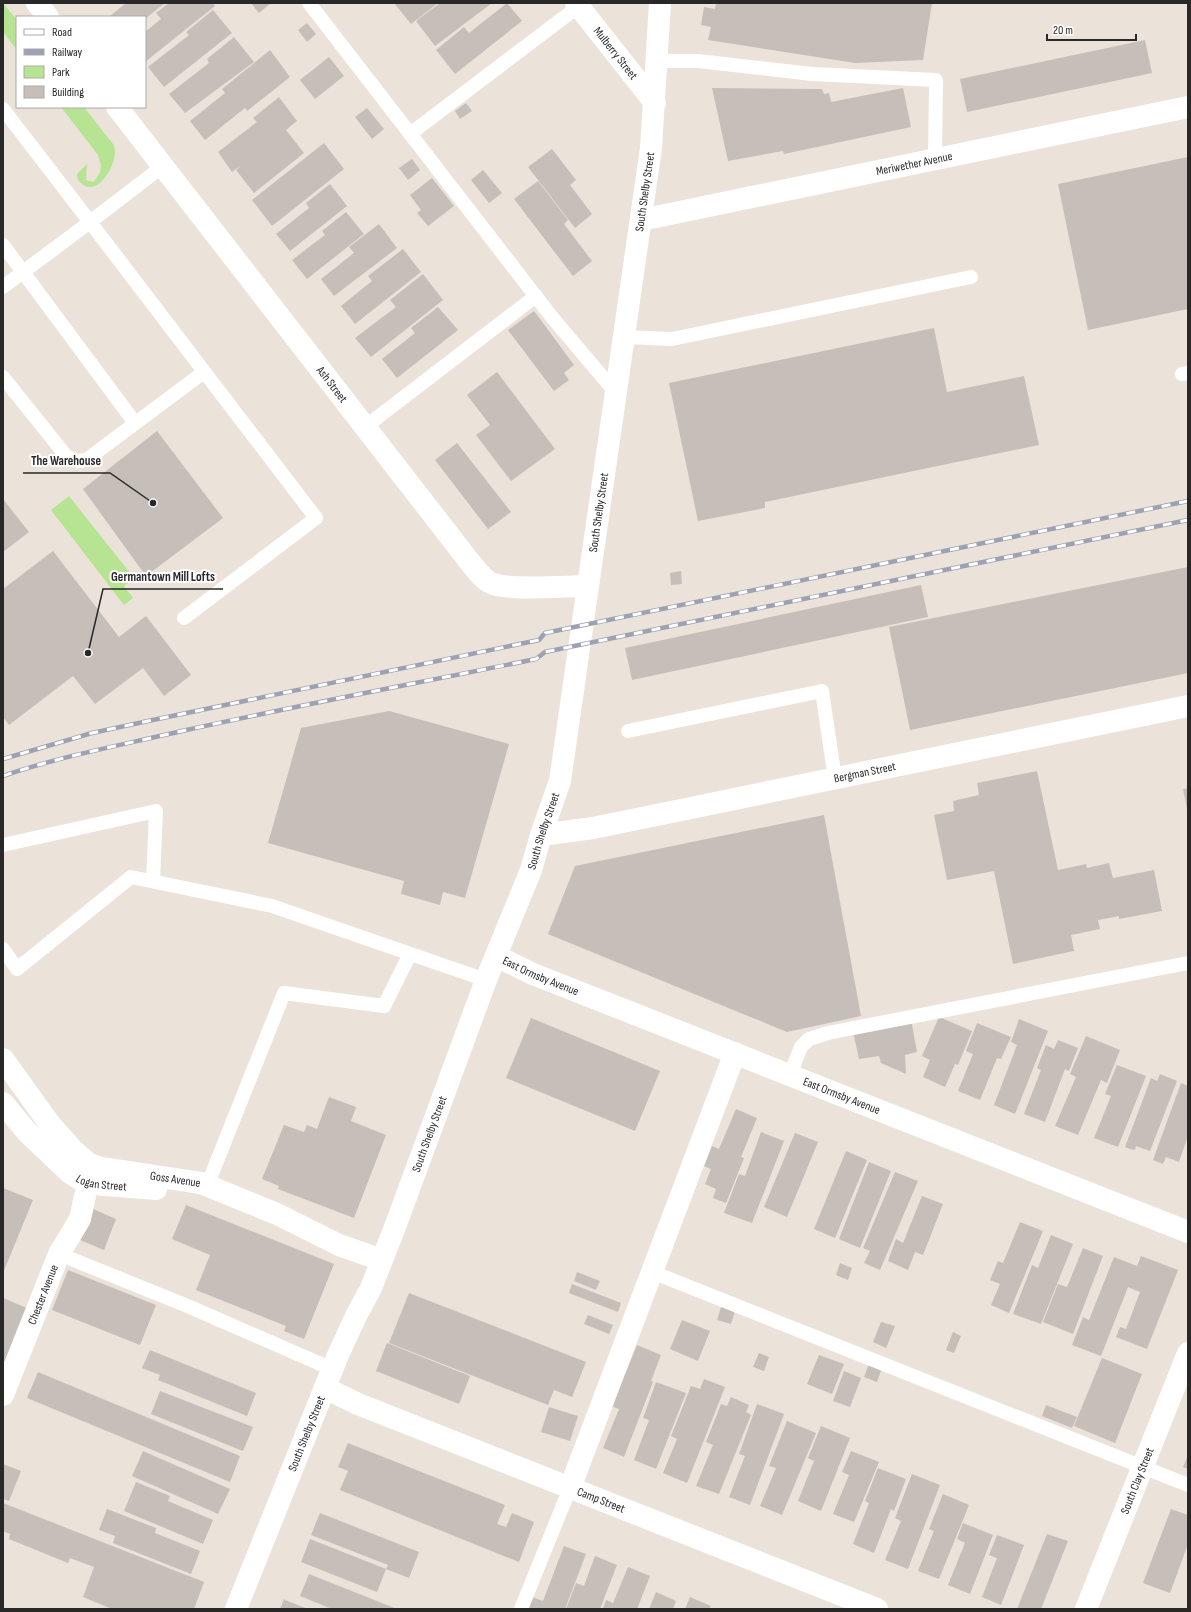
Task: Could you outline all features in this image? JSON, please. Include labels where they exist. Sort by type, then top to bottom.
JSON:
[{"type":"street","points":[[37,3],[47,16]]},
{"type":"street","name":"South Shelby Street","points":[[236,1609],[329,1378],[356,1316],[371,1288],[382,1260],[486,980],[531,870],[541,835],[560,781],[651,148],[655,103],[660,3]]},
{"type":"street","name":"Mulberry Street","points":[[577,5],[655,103]]},
{"type":"street","name":"Meriwether Avenue","points":[[641,220],[1188,107]]},
{"type":"street","name":"Ash Street","points":[[118,108],[483,578],[491,583],[508,587],[587,586]]},
{"type":"street","name":"Bergman Street","points":[[541,835],[593,828],[1188,706]]},
{"type":"street","name":"East Ormsby Avenue","points":[[496,956],[533,974],[1188,1232]]},
{"type":"street","points":[[570,1488],[735,1053]]},
{"type":"street","name":"Goss Avenue","points":[[3,1059],[49,1123],[78,1156],[89,1164],[102,1168],[188,1180],[207,1186],[277,1214],[339,1245],[382,1260]]},
{"type":"street","name":"Logan Street","points":[[3,1103],[27,1132],[69,1172],[81,1180],[94,1184],[160,1189],[188,1194],[234,1212],[277,1214]]},
{"type":"street","name":"Chester Avenue","points":[[3,1395],[59,1254],[80,1219],[85,1196]]},
{"type":"street","name":"South Clay Street","points":[[1086,1609],[1188,1353]]},
{"type":"street","name":"Camp Street","points":[[329,1378],[358,1404],[877,1609]]},
{"type":"lane","points":[[309,3],[536,296],[616,393]]},
{"type":"lane","points":[[410,134],[577,5]]},
{"type":"lane","points":[[657,61],[698,61],[812,74],[936,80],[935,159]]},
{"type":"lane","points":[[3,109],[316,518],[184,618]]},
{"type":"lane","points":[[3,287],[163,166]]},
{"type":"lane","points":[[3,245],[135,423]]},
{"type":"lane","points":[[624,337],[672,339],[971,277]]},
{"type":"lane","points":[[365,427],[536,296]]},
{"type":"lane","points":[[3,377],[67,457],[78,461],[86,460],[204,372]]},
{"type":"lane","points":[[628,731],[822,691],[835,778]]},
{"type":"lane","points":[[3,845],[156,811],[152,881]]},
{"type":"lane","points":[[3,949],[17,968],[130,877],[272,906],[486,980]]},
{"type":"lane","points":[[207,1186],[284,993],[384,1006],[410,954]]},
{"type":"lane","points":[[790,1075],[801,1047],[809,1039],[828,1033],[1188,963]]},
{"type":"lane","points":[[59,1254],[183,1304],[329,1378]]},
{"type":"lane","points":[[652,1272],[1188,1485]]},
{"type":"lane","points":[[521,1609],[570,1488]]},
{"type":"green space","points":[[3,3],[16,19],[16,49],[3,32]]},
{"type":"green space","points":[[62,108],[85,108],[114,146],[114,159],[107,175],[95,186],[89,187],[80,182],[77,174],[87,164],[86,180],[93,182],[100,172],[101,166],[98,155]]},
{"type":"green space","points":[[69,496],[134,578],[124,586],[133,598],[124,605],[51,510]]},
{"type":"building","points":[[126,3],[165,3],[146,18],[146,16],[110,16]]},
{"type":"building","points":[[169,3],[213,3],[215,6],[146,61],[146,31],[161,19],[156,13]]},
{"type":"building","points":[[251,3],[271,3],[259,13]]},
{"type":"building","points":[[394,3],[438,3],[411,24]]},
{"type":"building","points":[[440,3],[492,3],[435,46],[416,21]]},
{"type":"building","points":[[507,3],[522,21],[455,74],[436,50],[464,27],[469,33]]},
{"type":"building","points":[[716,3],[932,3],[923,60],[855,63],[708,40],[711,27],[701,25],[704,7],[715,9]]},
{"type":"building","points":[[213,10],[232,33],[164,87],[148,67],[189,35],[186,32]]},
{"type":"building","points":[[307,23],[316,34],[307,42],[298,30]]},
{"type":"building","points":[[234,37],[254,62],[185,113],[169,94],[209,63],[207,59]]},
{"type":"building","points":[[1145,40],[1152,73],[967,112],[960,79]]},
{"type":"building","points":[[270,50],[290,77],[247,111],[245,108],[205,140],[190,121],[225,93],[222,89]]},
{"type":"building","points":[[329,57],[344,76],[315,99],[300,80]]},
{"type":"building","points":[[712,88],[822,89],[824,94],[829,93],[831,102],[903,88],[911,127],[784,154],[783,151],[728,161]]},
{"type":"building","points":[[279,97],[297,121],[286,130],[304,153],[254,193],[236,170],[241,165],[232,172],[218,152],[257,122],[253,118]]},
{"type":"building","points":[[466,103],[472,111],[460,119],[455,111]]},
{"type":"building","points":[[367,108],[384,129],[372,139],[355,117]]},
{"type":"building","points":[[324,143],[344,169],[272,226],[252,200]]},
{"type":"building","points":[[552,149],[576,180],[570,185],[592,214],[575,228],[528,167]]},
{"type":"building","points":[[1188,157],[1188,309],[1088,330],[1058,184]]},
{"type":"building","points":[[412,159],[420,170],[408,180],[399,168]]},
{"type":"building","points":[[483,170],[502,193],[489,203],[471,180]]},
{"type":"building","points":[[432,178],[454,206],[428,226],[417,213],[421,210],[410,195]]},
{"type":"building","points":[[538,181],[568,220],[564,224],[592,261],[573,276],[514,199]]},
{"type":"building","points":[[330,184],[347,206],[290,251],[276,234],[309,208],[306,203]]},
{"type":"building","points":[[346,212],[364,234],[307,279],[292,260],[325,235],[322,231]]},
{"type":"building","points":[[379,224],[397,248],[334,296],[321,279],[354,253],[349,247]]},
{"type":"building","points":[[403,249],[421,272],[355,324],[341,306],[372,281],[368,276]]},
{"type":"building","points":[[423,274],[443,300],[371,357],[355,338],[396,307],[390,300]]},
{"type":"building","points":[[438,307],[458,330],[397,378],[382,359],[415,333],[411,328]]},
{"type":"building","points":[[534,311],[574,365],[564,373],[569,380],[554,391],[508,330]]},
{"type":"building","points":[[934,328],[947,392],[1024,376],[1039,445],[765,502],[765,508],[698,521],[669,383]]},
{"type":"building","points":[[497,372],[555,449],[511,481],[476,435],[490,425],[467,395]]},
{"type":"building","points":[[157,431],[223,518],[146,576],[83,489]]},
{"type":"building","points":[[457,443],[511,512],[488,529],[435,460]]},
{"type":"building","points":[[3,499],[29,532],[3,552]]},
{"type":"building","points":[[53,551],[119,637],[146,616],[191,675],[164,696],[143,668],[95,704],[73,676],[9,725],[3,717],[3,589]]},
{"type":"building","points":[[1188,567],[1188,673],[910,730],[889,627]]},
{"type":"building","points":[[681,571],[682,584],[671,585],[670,573]]},
{"type":"building","points":[[921,585],[928,617],[632,680],[625,648]]},
{"type":"building","points":[[389,711],[509,744],[465,898],[443,892],[440,905],[401,894],[404,881],[268,843],[301,728]]},
{"type":"building","points":[[1037,771],[1058,870],[1086,864],[1087,868],[1109,863],[1113,878],[1154,870],[1162,911],[1119,919],[1119,916],[1098,920],[1100,929],[1071,935],[1074,951],[1013,964],[994,871],[947,880],[934,815],[954,811],[953,801],[979,795],[977,783]]},
{"type":"building","points":[[1188,788],[1188,808],[1187,809],[1183,789]]},
{"type":"building","points":[[824,815],[861,1016],[787,1032],[548,934],[575,866]]},
{"type":"building","points":[[939,1017],[972,1031],[958,1065],[955,1064],[945,1087],[923,1077],[930,1060],[922,1056]]},
{"type":"building","points":[[531,1018],[660,1071],[635,1131],[506,1078]]},
{"type":"building","points":[[911,1019],[917,1052],[905,1055],[906,1074],[881,1063],[879,1056],[859,1059],[853,1032]]},
{"type":"building","points":[[1019,1019],[1048,1031],[1015,1114],[994,1105],[1017,1045],[1011,1042]]},
{"type":"building","points":[[977,1023],[1011,1037],[1001,1059],[997,1058],[980,1100],[958,1091],[973,1054],[966,1051]]},
{"type":"building","points":[[1086,1036],[1120,1050],[1107,1083],[1101,1080],[1078,1135],[1055,1126],[1076,1077],[1070,1074]]},
{"type":"building","points":[[1058,1040],[1078,1048],[1069,1071],[1065,1069],[1045,1122],[1024,1114],[1041,1070],[1037,1068],[1046,1045],[1054,1049]]},
{"type":"building","points":[[1117,1065],[1146,1076],[1118,1147],[1094,1138],[1111,1096],[1105,1094]]},
{"type":"building","points":[[1160,1074],[1177,1081],[1150,1151],[1136,1146],[1135,1150],[1125,1147],[1151,1078],[1157,1081]]},
{"type":"building","points":[[1181,1083],[1188,1086],[1188,1136],[1179,1162],[1166,1157],[1163,1164],[1153,1160]]},
{"type":"building","points":[[329,1097],[356,1107],[351,1121],[386,1135],[354,1218],[278,1189],[279,1186],[262,1179],[284,1125],[304,1132],[307,1125],[317,1129]]},
{"type":"building","points":[[736,1109],[757,1118],[741,1157],[744,1158],[726,1203],[713,1198],[716,1189],[705,1184],[711,1169],[704,1166],[712,1146],[719,1149]]},
{"type":"building","points":[[761,1132],[784,1141],[752,1223],[724,1213],[739,1174],[745,1176]]},
{"type":"building","points":[[795,1133],[818,1142],[787,1217],[764,1207]]},
{"type":"building","points":[[846,1151],[867,1160],[835,1238],[814,1229]]},
{"type":"building","points":[[869,1162],[891,1171],[860,1248],[839,1239]]},
{"type":"building","points":[[895,1172],[918,1181],[880,1270],[864,1263],[870,1251],[863,1248]]},
{"type":"building","points":[[3,1188],[33,1200],[3,1273]]},
{"type":"building","points":[[922,1196],[943,1204],[923,1255],[915,1252],[908,1270],[888,1261],[896,1239],[903,1243]]},
{"type":"building","points":[[186,1205],[334,1264],[304,1339],[284,1331],[286,1326],[196,1290],[210,1255],[172,1239]]},
{"type":"building","points":[[93,1209],[116,1219],[104,1250],[80,1240]]},
{"type":"building","points":[[1020,1222],[1043,1231],[1009,1313],[991,1305],[1000,1284],[990,1280],[998,1261],[1003,1263]]},
{"type":"building","points":[[1051,1235],[1073,1244],[1041,1324],[1013,1314],[1032,1265],[1038,1268]]},
{"type":"building","points":[[1083,1248],[1103,1256],[1073,1334],[1043,1322],[1058,1284],[1067,1287]]},
{"type":"building","points":[[1141,1256],[1178,1270],[1147,1349],[1116,1337],[1120,1327],[1126,1329],[1140,1292],[1128,1287],[1101,1356],[1072,1345],[1083,1317],[1089,1320],[1114,1257],[1137,1266]]},
{"type":"building","points":[[840,1263],[852,1268],[848,1280],[836,1275]]},
{"type":"building","points":[[68,1270],[156,1305],[140,1345],[52,1310]]},
{"type":"building","points":[[577,1272],[600,1281],[596,1290],[574,1281]]},
{"type":"building","points":[[572,1284],[621,1303],[618,1312],[569,1293]]},
{"type":"building","points":[[409,1293],[586,1362],[572,1397],[554,1390],[548,1405],[389,1343]]},
{"type":"building","points":[[3,1298],[27,1308],[5,1361],[3,1360]]},
{"type":"building","points":[[721,1307],[735,1311],[731,1324],[717,1320]]},
{"type":"building","points":[[588,1315],[613,1325],[609,1334],[584,1324]]},
{"type":"building","points":[[682,1320],[710,1331],[698,1361],[670,1349]]},
{"type":"building","points":[[881,1322],[895,1326],[886,1348],[873,1342]]},
{"type":"building","points":[[953,1332],[961,1336],[954,1353],[946,1350]]},
{"type":"building","points":[[387,1343],[470,1376],[459,1404],[376,1371]]},
{"type":"building","points":[[637,1345],[661,1355],[651,1381],[653,1382],[624,1457],[603,1448],[619,1409],[608,1405],[622,1370],[626,1372]]},
{"type":"building","points":[[150,1350],[256,1393],[247,1416],[158,1380],[160,1375],[142,1368]]},
{"type":"building","points":[[759,1353],[769,1357],[764,1371],[753,1367]]},
{"type":"building","points":[[819,1355],[844,1364],[832,1394],[807,1384]]},
{"type":"building","points":[[1102,1358],[1142,1374],[1115,1443],[1074,1426]]},
{"type":"building","points":[[869,1364],[882,1368],[877,1382],[864,1377]]},
{"type":"building","points":[[844,1371],[861,1378],[850,1407],[833,1401]]},
{"type":"building","points":[[38,1372],[240,1456],[230,1482],[27,1398]]},
{"type":"building","points":[[704,1379],[725,1387],[687,1483],[663,1473],[677,1439],[671,1436],[691,1386],[700,1389]]},
{"type":"building","points":[[656,1382],[686,1393],[656,1469],[634,1460],[649,1420],[643,1418]]},
{"type":"building","points":[[160,1391],[253,1427],[243,1451],[151,1414]]},
{"type":"building","points":[[731,1397],[749,1405],[746,1412],[751,1415],[719,1494],[696,1486],[713,1445],[706,1442],[721,1404],[727,1406]]},
{"type":"building","points":[[757,1404],[784,1414],[750,1505],[729,1497],[745,1456],[739,1454]]},
{"type":"building","points":[[1046,1405],[1077,1417],[1072,1428],[1042,1416]]},
{"type":"building","points":[[549,1407],[578,1416],[570,1441],[541,1432]]},
{"type":"building","points":[[787,1421],[816,1433],[782,1515],[760,1506],[776,1468],[769,1466]]},
{"type":"building","points":[[821,1426],[850,1438],[821,1511],[798,1501],[814,1461],[808,1458]]},
{"type":"building","points":[[348,1443],[505,1505],[497,1524],[506,1527],[512,1513],[534,1522],[519,1562],[340,1490],[348,1471],[338,1467]]},
{"type":"building","points":[[143,1451],[230,1489],[218,1514],[132,1476]]},
{"type":"building","points":[[851,1451],[879,1462],[854,1522],[833,1514],[849,1475],[842,1472]]},
{"type":"building","points":[[1188,1455],[1188,1469],[1183,1467]]},
{"type":"building","points":[[3,1464],[21,1471],[9,1501],[3,1499]]},
{"type":"building","points":[[878,1468],[906,1479],[894,1511],[891,1509],[874,1553],[853,1544],[869,1503],[865,1501]]},
{"type":"building","points":[[912,1474],[940,1485],[908,1569],[885,1560],[901,1521],[895,1518]]},
{"type":"building","points":[[136,1482],[170,1496],[168,1501],[213,1520],[203,1544],[124,1511]]},
{"type":"building","points":[[943,1494],[969,1505],[939,1579],[918,1571],[934,1531],[929,1529]]},
{"type":"building","points":[[3,1503],[204,1582],[194,1609],[112,1609],[83,1597],[94,1567],[70,1558],[68,1563],[9,1539],[10,1534],[3,1531]]},
{"type":"building","points":[[107,1509],[156,1528],[155,1533],[200,1551],[191,1574],[113,1543],[115,1536],[99,1530]]},
{"type":"building","points":[[1171,1509],[1188,1515],[1188,1544],[1170,1593],[1143,1583]]},
{"type":"building","points":[[320,1513],[419,1552],[409,1578],[386,1569],[388,1565],[311,1535]]},
{"type":"building","points":[[963,1523],[993,1535],[970,1594],[948,1585],[965,1543],[957,1539]]},
{"type":"building","points":[[1047,1534],[1068,1541],[1041,1609],[1017,1609]]},
{"type":"building","points":[[997,1535],[1024,1545],[1001,1605],[982,1597],[997,1558],[989,1555]]},
{"type":"building","points":[[310,1539],[386,1569],[377,1592],[301,1562]]},
{"type":"building","points":[[564,1546],[586,1554],[565,1609],[527,1609],[532,1597],[543,1601]]},
{"type":"building","points":[[595,1556],[617,1565],[600,1609],[566,1609],[576,1583],[584,1586]]},
{"type":"building","points":[[628,1567],[650,1576],[637,1609],[603,1609],[606,1600],[613,1603]]},
{"type":"building","points":[[309,1574],[397,1609],[332,1609],[300,1596]]},
{"type":"building","points":[[656,1592],[676,1601],[673,1609],[649,1609]]},
{"type":"building","points":[[690,1597],[711,1606],[709,1609],[685,1609]]},
{"type":"building","points":[[284,1599],[285,1600],[308,1609],[280,1609]]},
{"type":"railway","points":[[3,759],[92,733],[539,640],[545,633],[1188,501]]},
{"type":"railway","points":[[3,776],[69,757],[182,731],[536,659],[545,652],[1188,520]]},
{"type":"place","name":"The Warehouse","points":[[153,503]]},
{"type":"place","name":"Germantown Mill Lofts","points":[[88,653]]}]
